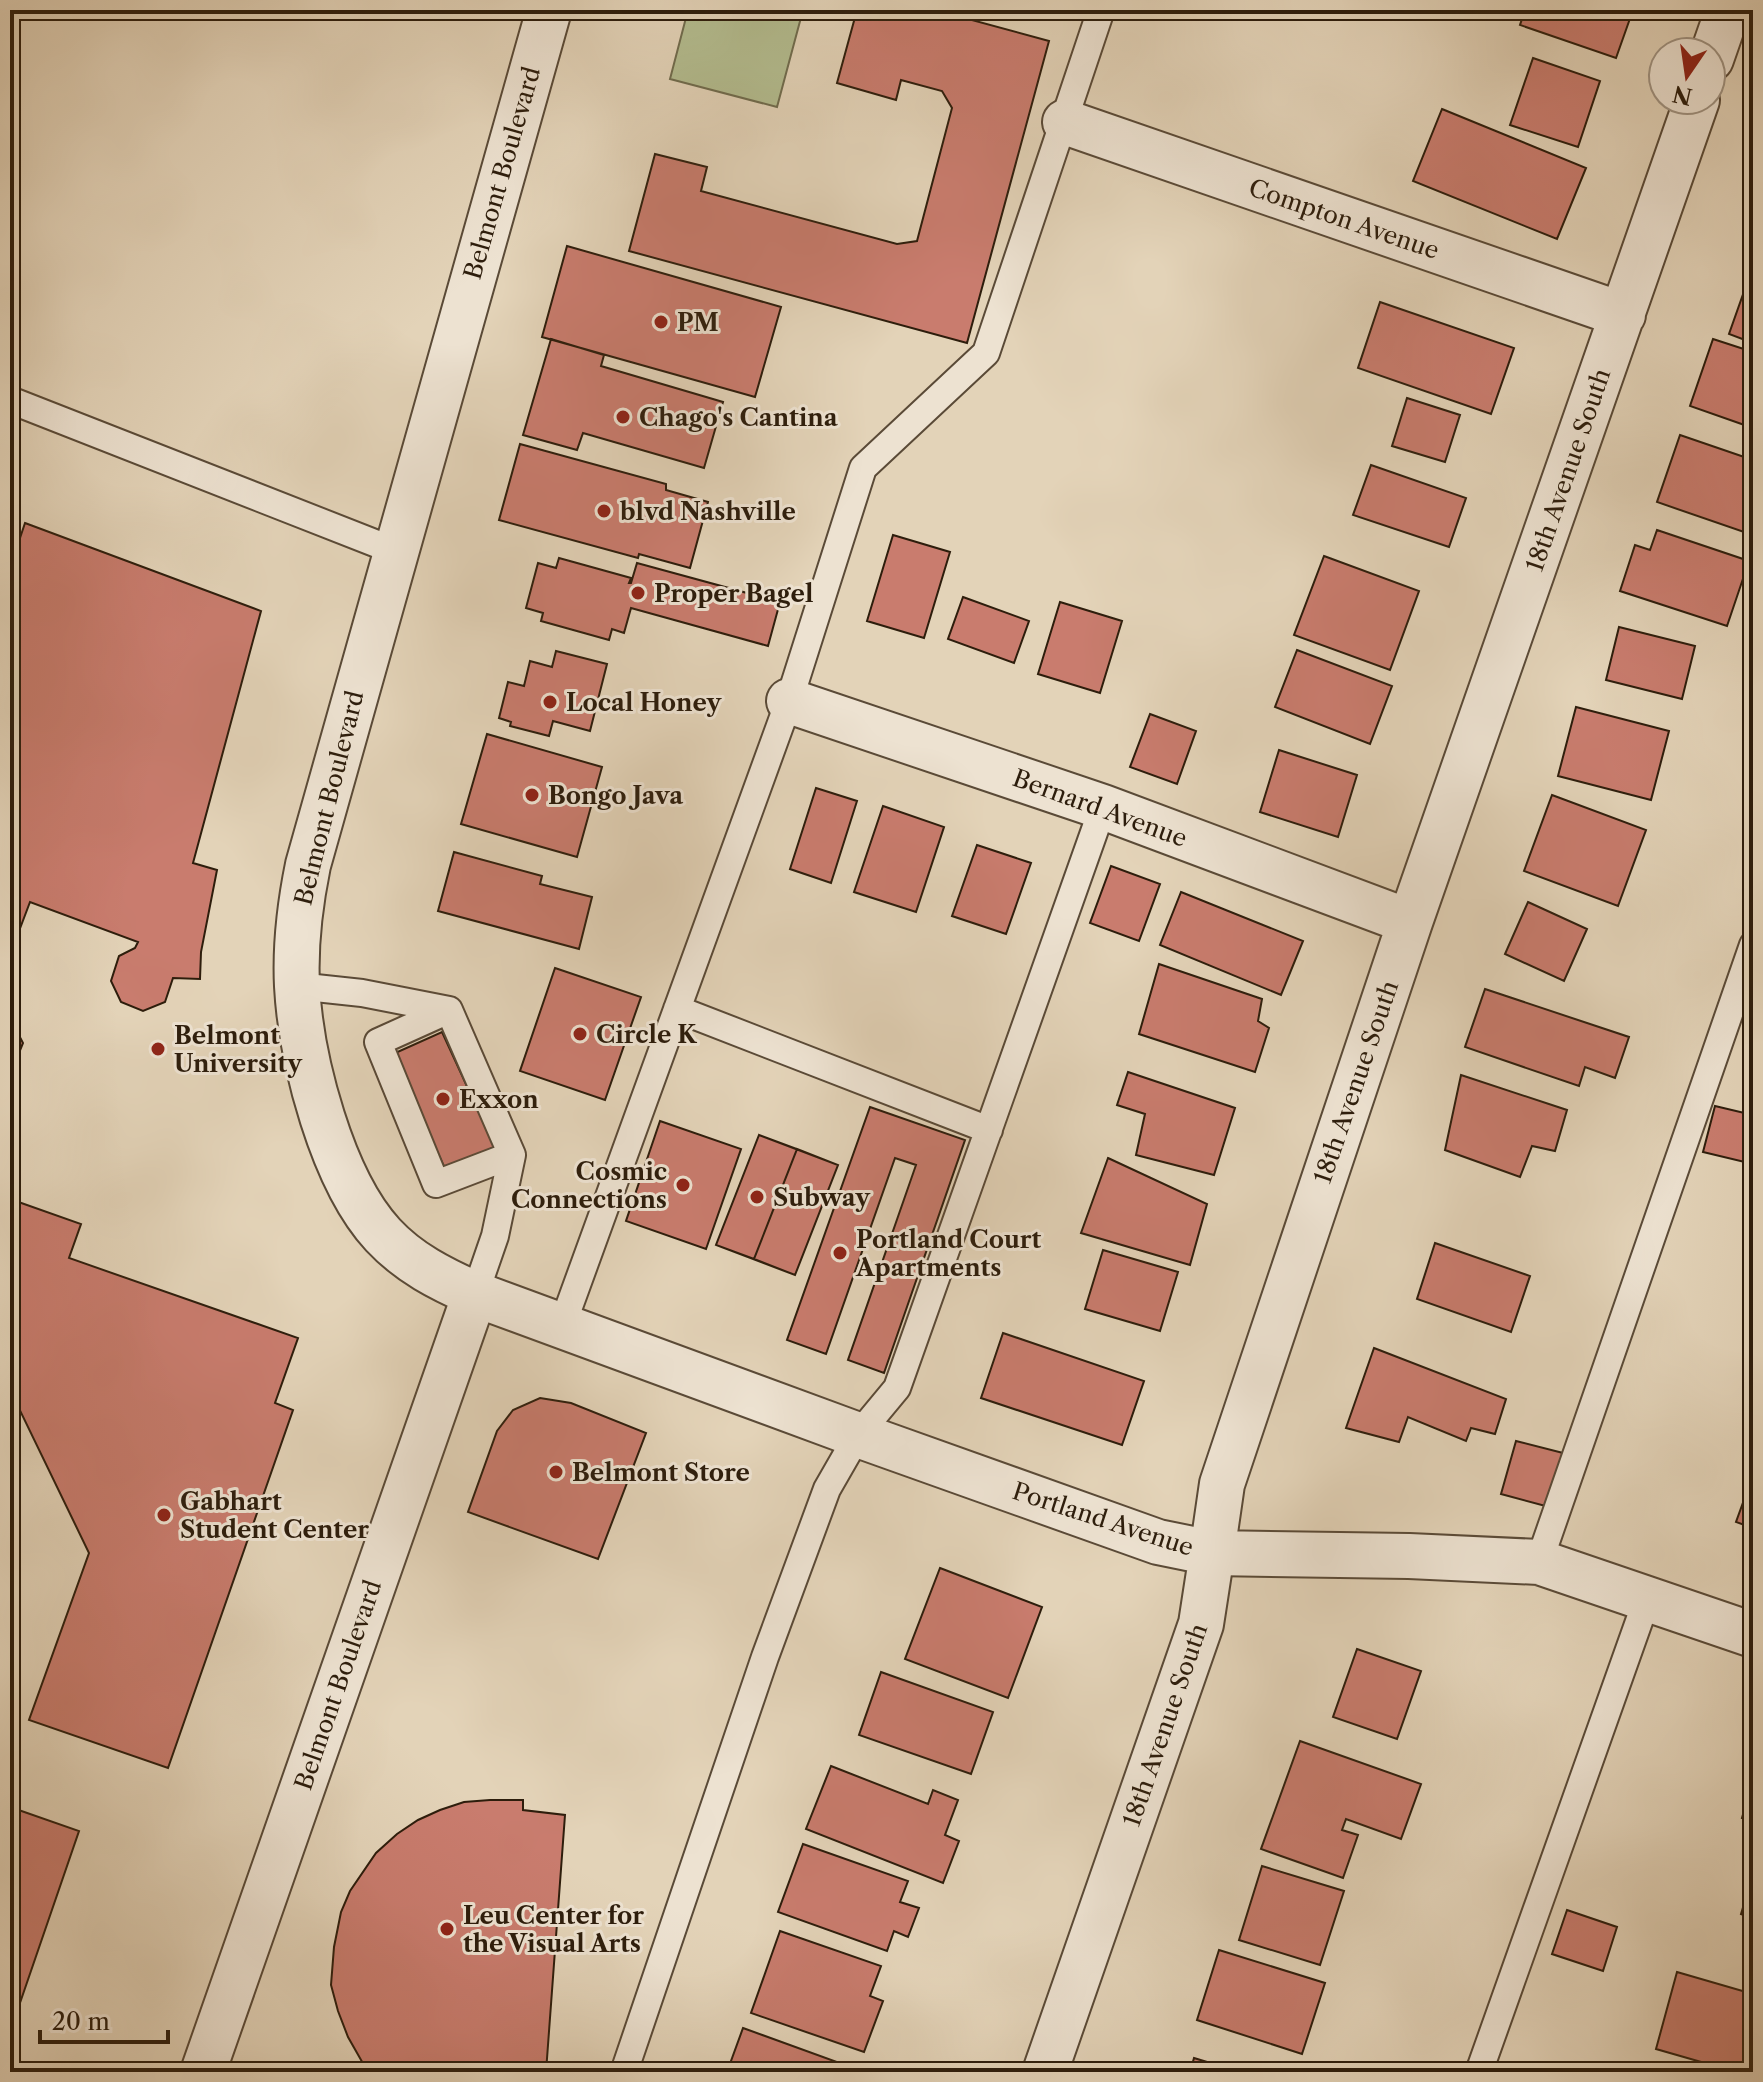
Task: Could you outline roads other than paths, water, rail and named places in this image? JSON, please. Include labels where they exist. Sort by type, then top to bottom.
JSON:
[{"type":"street","name":"Belmont Boulevard","points":[[203,2072],[475,1294],[438,1278],[404,1255],[382,1234],[346,1177],[318,1103],[307,1055],[297,986],[297,941],[308,865],[549,10]]},
{"type":"street","points":[[1719,36],[1728,10]]},
{"type":"street","name":"18th Avenue South","points":[[1045,2072],[1201,1624],[1222,1484],[1410,922],[1691,116]]},
{"type":"street","name":"Compton Avenue","points":[[1065,122],[1623,315]]},
{"type":"street","name":"Bernard Avenue","points":[[789,701],[1103,807],[1410,922]]},
{"type":"street","name":"Portland Avenue","points":[[475,1294],[1158,1542],[1212,1553],[1409,1556],[1539,1562],[1753,1635]]},
{"type":"lane","points":[[562,1326],[789,701],[863,468],[986,353],[1101,10]]},
{"type":"lane","points":[[10,400],[395,551]]},
{"type":"lane","points":[[624,2072],[827,1489],[858,1435],[897,1388],[1103,807]]},
{"type":"lane","points":[[1539,1562],[1753,945]]},
{"type":"lane","points":[[297,986],[362,993],[449,1010]]},
{"type":"lane","points":[[677,1009],[989,1130]]},
{"type":"lane","points":[[449,1010],[462,1058],[487,1112],[512,1155],[495,1236],[475,1294]]},
{"type":"lane","points":[[449,1010],[378,1042],[423,1136],[436,1184],[512,1155]]},
{"type":"lane","points":[[1479,2072],[1647,1599]]},
{"type":"place","name":"PM","points":[[661,322]]},
{"type":"place","name":"Chago's Cantina","points":[[623,417]]},
{"type":"place","name":"blvd Nashville","points":[[604,511]]},
{"type":"place","name":"Proper Bagel","points":[[638,593]]},
{"type":"place","name":"Local Honey","points":[[550,702]]},
{"type":"place","name":"Bongo Java","points":[[532,795]]},
{"type":"place","name":"Circle K","points":[[580,1034]]},
{"type":"place","name":"Belmont University","points":[[158,1049]]},
{"type":"place","name":"Exxon","points":[[443,1099]]},
{"type":"place","name":"Cosmic Connections","points":[[683,1185]]},
{"type":"place","name":"Subway","points":[[757,1197]]},
{"type":"place","name":"Portland Court Apartments","points":[[840,1253]]},
{"type":"place","name":"Belmont Store","points":[[556,1472]]},
{"type":"place","name":"Gabhart Student Center","points":[[164,1515]]},
{"type":"place","name":"Leu Center for the Visual Arts","points":[[447,1929]]}]
